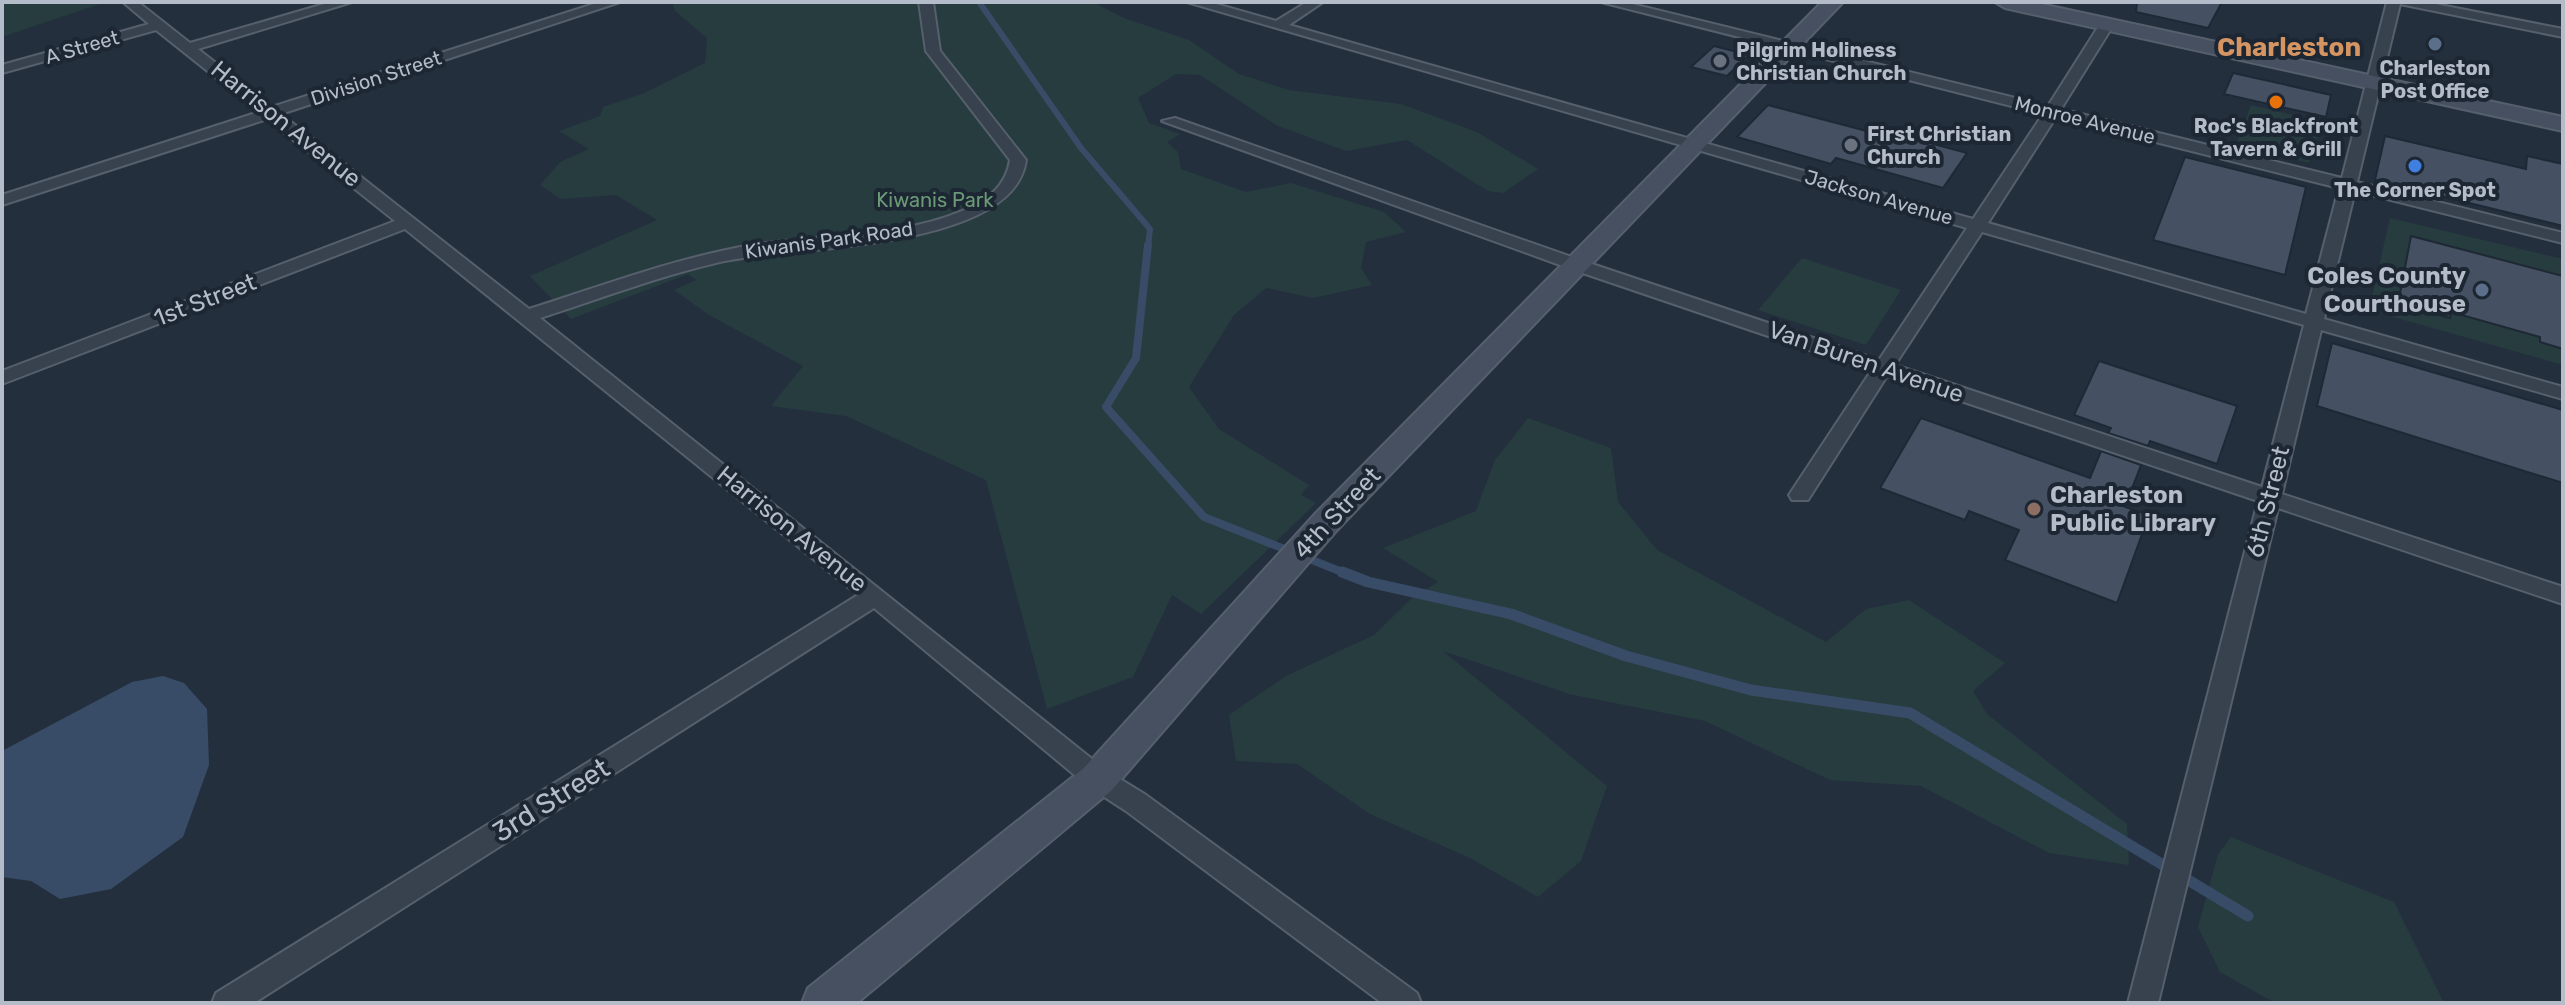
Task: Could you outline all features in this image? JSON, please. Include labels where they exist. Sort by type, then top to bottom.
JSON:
[{"type":"street","name":"Harrison Avenue","points":[[130,2],[162,24],[527,316],[1098,779],[1136,803],[1406,1003]]},
{"type":"street","points":[[188,45],[345,2]]},
{"type":"street","name":"Division Street","points":[[2,200],[613,2]]},
{"type":"street","name":"Kiwanis Park Road","points":[[527,316],[719,256],[942,223],[984,207],[1000,196],[1017,172],[1018,160],[933,51],[926,2]]},
{"type":"street","name":"Jackson Avenue","points":[[1194,2],[2563,393]]},
{"type":"street","points":[[1277,26],[1316,2]]},
{"type":"street","name":"Monroe Avenue","points":[[1608,2],[2563,238]]},
{"type":"street","name":"4th Street","points":[[824,1003],[1098,779],[1326,522],[1691,144],[1833,2]]},
{"type":"street","points":[[2005,2],[2563,124]]},
{"type":"street","points":[[1800,495],[1975,224],[2053,112],[2118,2]]},
{"type":"street","name":"6th Street","points":[[2143,1003],[2394,2]]},
{"type":"street","points":[[2405,2],[2563,33]]},
{"type":"street","name":"A Street","points":[[2,69],[162,24]]},
{"type":"street","name":"Van Buren Avenue","points":[[1170,121],[1577,265],[2563,596]]},
{"type":"street","name":"1st Street","points":[[2,378],[408,222]]},
{"type":"street","name":"3rd Street","points":[[227,1003],[875,596]]},
{"type":"green space","points":[[2,2],[106,2],[2,37]]},
{"type":"green space","name":"Kiwanis Park","points":[[672,2],[1093,2],[1124,18],[1189,40],[1239,74],[1289,90],[1401,104],[1477,132],[1538,169],[1503,193],[1488,191],[1407,140],[1346,151],[1276,125],[1200,75],[1176,74],[1138,98],[1149,123],[1180,134],[1167,142],[1178,152],[1181,169],[1246,192],[1291,183],[1384,212],[1406,232],[1366,242],[1361,268],[1372,285],[1313,298],[1266,288],[1234,315],[1189,387],[1219,429],[1309,485],[1301,495],[1316,503],[1201,614],[1172,595],[1133,677],[1047,709],[986,480],[846,416],[771,406],[803,366],[709,315],[674,290],[696,280],[688,274],[571,319],[530,276],[657,220],[616,195],[561,199],[540,185],[560,162],[589,149],[559,131],[600,116],[603,107],[642,94],[705,63],[707,38],[675,11]]},
{"type":"green space","points":[[2251,105],[2322,122],[2309,163],[2236,145]]},
{"type":"green space","points":[[2390,218],[2563,259],[2563,276],[2411,236],[2398,303],[2450,318],[2451,312],[2540,337],[2540,342],[2563,349],[2563,365],[2383,314],[2370,305]]},
{"type":"green space","points":[[1802,258],[1901,290],[1866,345],[1758,310]]},
{"type":"green space","points":[[1528,418],[1611,448],[1618,502],[1657,550],[1826,642],[1866,609],[1909,600],[2005,663],[1973,691],[1987,714],[2127,824],[2129,865],[2049,853],[1921,786],[1830,780],[1705,721],[1569,694],[1443,651],[1607,786],[1581,861],[1538,897],[1470,858],[1370,814],[1297,764],[1236,761],[1229,715],[1286,676],[1374,635],[1412,598],[1438,582],[1383,548],[1476,511],[1495,460]]},
{"type":"green space","points":[[2231,837],[2394,902],[2444,1003],[2275,1003],[2220,972],[2198,927],[2218,854]]},
{"type":"water","points":[[163,676],[184,683],[207,709],[209,765],[183,837],[111,889],[60,899],[31,881],[2,877],[2,751],[132,682]]},
{"type":"building","points":[[2137,2],[2222,2],[2208,28],[2136,12]]},
{"type":"building","name":"Pilgrim Holiness Christian Church","points":[[1714,46],[1749,55],[1727,76],[1691,67]]},
{"type":"building","points":[[2233,73],[2331,95],[2326,117],[2224,94]]},
{"type":"building","name":"First Christian Church","points":[[1768,105],[1867,131],[1870,127],[1967,153],[1943,188],[1836,158],[1831,164],[1737,137]]},
{"type":"building","points":[[2385,136],[2526,169],[2527,156],[2563,164],[2563,226],[2375,180]]},
{"type":"building","points":[[2185,157],[2306,187],[2285,275],[2153,240]]},
{"type":"building","name":"Coles County Courthouse","points":[[2411,236],[2563,276],[2563,349],[2540,342],[2540,337],[2451,312],[2450,318],[2398,304]]},
{"type":"building","points":[[2332,343],[2563,410],[2563,483],[2317,406]]},
{"type":"building","points":[[2099,361],[2237,406],[2217,464],[2150,441],[2148,446],[2108,433],[2111,428],[2074,415]]},
{"type":"building","name":"Charleston Public Library","points":[[1921,418],[2090,478],[2101,451],[2141,465],[2125,507],[2149,515],[2117,603],[2005,560],[2019,530],[1969,511],[1965,520],[1880,488]]},
{"type":"waterway","points":[[979,2],[1081,148],[1150,229],[1148,247]]},
{"type":"waterway","points":[[1148,245],[1136,358],[1106,407],[1204,517],[1347,574]]},
{"type":"waterway","points":[[1342,572],[1368,582],[1511,614],[1626,656],[1751,690],[1910,713],[2248,916]]},
{"type":"place","name":"Charleston Post Office","points":[[2435,44]]},
{"type":"place","name":"Pilgrim Holiness Christian Church","points":[[1720,61]]},
{"type":"place","name":"Roc's Blackfront Tavern & Grill","points":[[2276,102]]},
{"type":"place","name":"First Christian Church","points":[[1851,145]]},
{"type":"place","name":"The Corner Spot","points":[[2415,166]]},
{"type":"place","name":"Coles County Courthouse","points":[[2482,290]]},
{"type":"place","name":"Charleston Public Library","points":[[2034,509]]},
{"type":"district","name":"Charleston","points":[[2289,47]]}]
